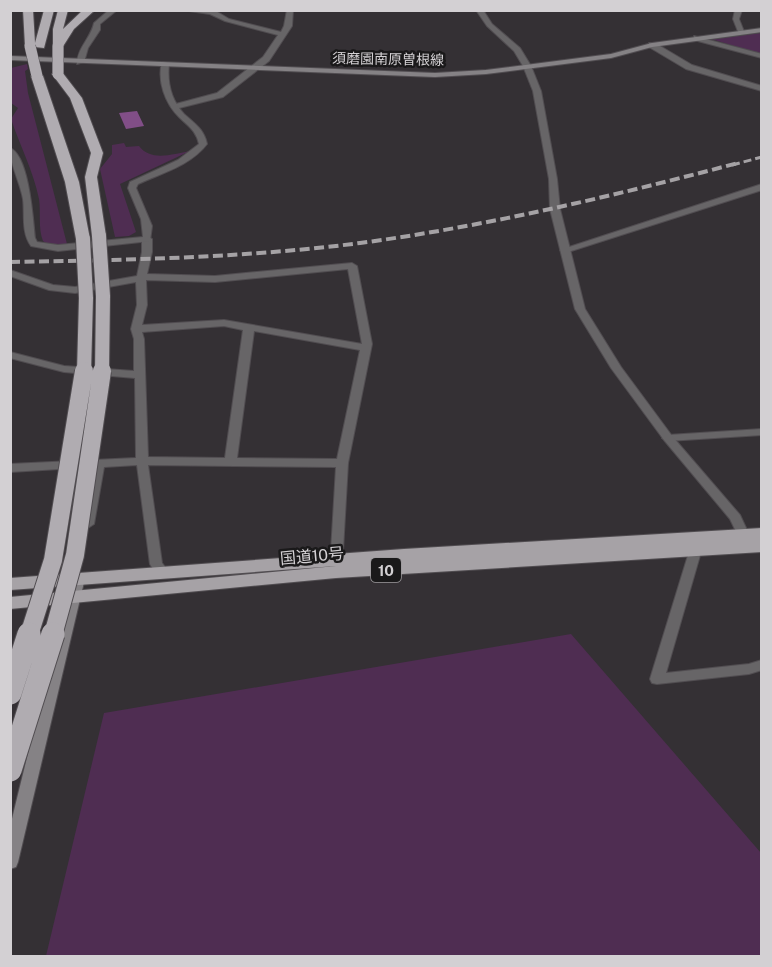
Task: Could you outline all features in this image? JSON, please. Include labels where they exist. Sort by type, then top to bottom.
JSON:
[{"type":"highway","points":[[10,770],[58,619],[75,555],[102,374],[103,296],[91,238],[37,76],[35,46],[28,10]]},
{"type":"highway","points":[[35,46],[49,10]]},
{"type":"highway","points":[[10,693],[53,560],[84,374],[86,298],[91,238],[91,177],[97,153],[76,98],[58,74],[58,29],[63,10]]},
{"type":"highway","points":[[58,46],[70,27],[90,10]]},
{"type":"highway","name":"国道10号","points":[[10,584],[163,572],[696,552],[754,540]]},
{"type":"highway","name":"国道10号","points":[[10,603],[74,598],[336,566],[754,540]]},
{"type":"main road","name":"須磨園南原曽根線","points":[[10,58],[435,75],[486,72],[611,56],[652,45],[762,30]]},
{"type":"main road","points":[[10,862],[78,578]]},
{"type":"main road","points":[[10,663],[41,582]]},
{"type":"street","points":[[80,62],[84,48],[98,23],[114,10]]},
{"type":"street","points":[[185,10],[212,12],[227,20],[281,34]]},
{"type":"street","points":[[175,107],[220,95],[266,59],[280,42],[281,34],[288,26],[290,10]]},
{"type":"street","points":[[479,10],[489,25],[517,50],[527,66],[537,91],[553,178],[555,209],[580,309],[616,368],[668,438],[754,540]]},
{"type":"street","points":[[739,10],[736,19],[742,32]]},
{"type":"street","points":[[697,38],[762,56]]},
{"type":"street","points":[[652,45],[689,67],[762,89]]},
{"type":"street","points":[[163,572],[156,564],[142,461],[139,339],[136,329],[142,305],[141,278],[147,252],[148,232],[143,212],[132,188],[134,182],[198,152],[203,144],[197,126],[175,107],[164,82],[165,64]]},
{"type":"street","points":[[10,150],[14,153],[27,197],[30,238],[34,244],[58,248],[147,239]]},
{"type":"street","points":[[565,250],[762,187]]},
{"type":"street","points":[[10,273],[52,288],[75,290],[141,278],[215,279],[352,266],[366,348],[342,463],[336,566]]},
{"type":"street","points":[[136,329],[224,323],[366,348]]},
{"type":"street","points":[[230,463],[249,327]]},
{"type":"street","points":[[10,355],[64,369],[139,375]]},
{"type":"street","points":[[668,438],[762,432]]},
{"type":"street","points":[[10,468],[142,461],[342,463]]},
{"type":"street","points":[[78,578],[99,463]]},
{"type":"street","points":[[41,582],[68,464]]},
{"type":"street","points":[[696,552],[657,679],[749,669],[762,665]]},
{"type":"shaded area","points":[[761,33],[761,54],[711,39]]},
{"type":"shaded area","points":[[27,64],[28,69],[25,71],[28,93],[67,244],[47,244],[43,241],[40,204],[36,188],[11,119],[18,108],[11,103],[11,68]]},
{"type":"shaded area","points":[[124,143],[126,147],[139,146],[144,151],[156,155],[190,151],[120,184],[136,232],[129,236],[115,237],[100,169],[112,154],[112,145]]},
{"type":"shaded area","points":[[571,634],[761,853],[761,956],[46,956],[104,713]]},
{"type":"building","points":[[137,111],[144,126],[126,129],[119,113]]},
{"type":"railway","points":[[732,165],[762,157]]},
{"type":"railway","points":[[10,262],[229,255],[360,243],[455,228],[550,209],[738,163]]}]
